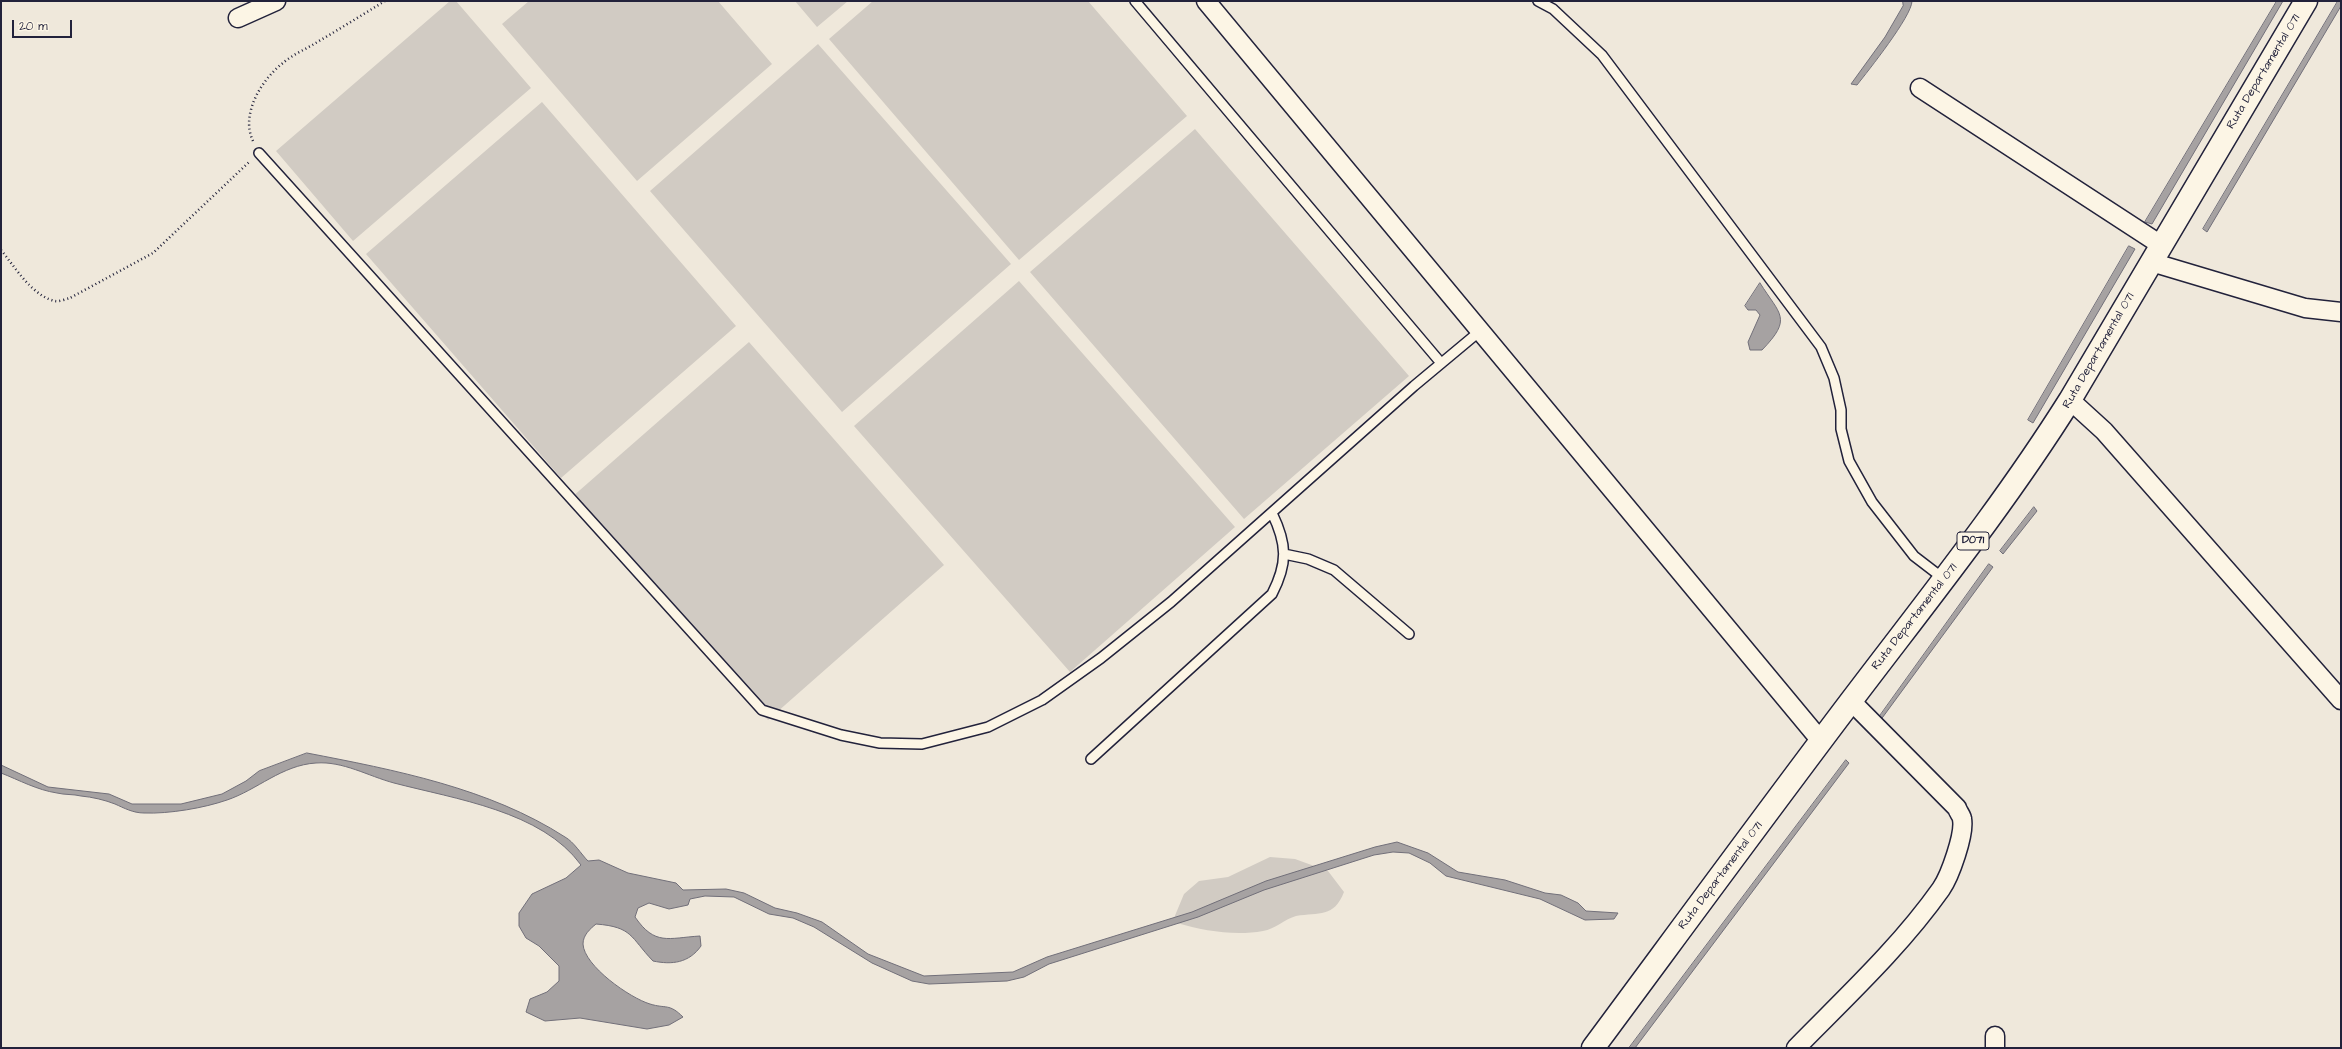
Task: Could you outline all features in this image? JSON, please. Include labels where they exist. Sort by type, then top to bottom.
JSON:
[{"type":"main road","name":"Ruta Departamental 071","points":[[1593,1048],[1851,701],[1945,580],[2034,457],[2070,400],[2306,1]]},
{"type":"street","points":[[238,18],[276,1]]},
{"type":"street","points":[[1206,1],[1821,741]]},
{"type":"street","points":[[1920,88],[2156,254],[2305,308],[2341,312]]},
{"type":"street","points":[[2070,400],[2104,432],[2341,700]]},
{"type":"street","points":[[1796,1048],[1883,959],[1942,888],[1954,859],[1961,830],[1962,819],[1957,808],[1851,701]]},
{"type":"lane","points":[[1135,1],[1442,363]]},
{"type":"lane","points":[[1538,1],[1553,9],[1602,54],[1820,347],[1834,378],[1841,410],[1841,429],[1849,462],[1872,502],[1914,556],[1945,580]]},
{"type":"lane","points":[[259,153],[762,710],[841,735],[880,743],[922,744],[988,727],[1042,700],[1101,658],[1171,602],[1480,331]]},
{"type":"lane","points":[[1091,759],[1272,594],[1282,575],[1284,554],[1281,532],[1272,513]]},
{"type":"lane","points":[[1284,554],[1308,559],[1334,570],[1409,634]]},
{"type":"path","points":[[1,250],[34,289],[44,296],[56,301],[70,298],[153,253],[259,153],[251,136],[250,116],[255,96],[265,80],[283,63],[385,1]]},
{"type":"shaded area","points":[[450,1],[456,1],[531,88],[353,241],[276,151]]},
{"type":"shaded area","points":[[529,1],[718,1],[772,64],[637,181],[502,24]]},
{"type":"shaded area","points":[[795,1],[848,1],[817,27]]},
{"type":"shaded area","points":[[873,1],[1088,1],[1187,116],[1019,260],[829,39]]},
{"type":"shaded area","points":[[1903,1],[1912,1],[1905,18],[1857,85],[1851,84],[1885,37],[1903,6]]},
{"type":"shaded area","points":[[2277,1],[2283,1],[2152,224],[2145,222]]},
{"type":"shaded area","points":[[2338,1],[2341,1],[2341,6],[2207,232],[2203,229]]},
{"type":"shaded area","points":[[818,44],[1011,264],[842,412],[650,191]]},
{"type":"shaded area","points":[[542,102],[736,326],[561,478],[366,254]]},
{"type":"shaded area","points":[[1195,129],[1409,376],[1244,519],[1030,272]]},
{"type":"shaded area","points":[[2129,246],[2135,249],[2033,423],[2028,420]]},
{"type":"shaded area","points":[[1019,281],[1235,527],[1070,672],[854,426]]},
{"type":"shaded area","points":[[1760,283],[1778,310],[1780,323],[1778,331],[1762,350],[1750,350],[1748,342],[1760,315],[1756,310],[1748,310],[1745,306]]},
{"type":"shaded area","points":[[749,342],[944,565],[768,720],[572,497]]},
{"type":"shaded area","points":[[2034,507],[2037,511],[2003,554],[2000,551]]},
{"type":"shaded area","points":[[1989,564],[1993,567],[1877,725],[1874,724]]},
{"type":"shaded area","points":[[307,753],[374,766],[473,793],[536,820],[565,837],[588,861],[599,860],[628,873],[676,883],[683,890],[726,889],[744,893],[775,908],[797,913],[822,922],[868,954],[924,976],[1013,972],[1047,957],[1192,912],[1266,881],[1375,847],[1397,842],[1428,853],[1458,872],[1505,880],[1545,893],[1561,895],[1578,903],[1586,911],[1618,913],[1614,919],[1585,920],[1540,899],[1446,876],[1430,863],[1409,853],[1393,852],[1374,855],[1264,890],[1198,917],[1049,964],[1024,977],[1007,981],[929,984],[912,981],[872,963],[814,927],[793,918],[769,914],[734,897],[705,896],[690,899],[688,905],[669,909],[649,903],[638,908],[635,917],[642,926],[656,936],[671,939],[700,936],[701,946],[696,952],[686,959],[667,963],[653,961],[630,935],[608,925],[596,924],[587,932],[583,941],[585,953],[591,962],[609,980],[641,1001],[671,1008],[683,1017],[669,1025],[647,1029],[580,1018],[545,1021],[526,1012],[530,999],[547,992],[559,981],[559,966],[539,946],[526,938],[519,926],[519,913],[532,894],[566,878],[581,865],[564,847],[544,832],[521,820],[470,802],[394,783],[336,764],[326,763],[316,763],[292,768],[238,796],[218,803],[164,813],[136,812],[103,800],[50,792],[1,773],[1,765],[48,787],[109,794],[132,804],[181,804],[222,794],[246,781],[259,771]]},
{"type":"shaded area","points":[[1846,760],[1849,763],[1635,1048],[1629,1048]]},
{"type":"shaded area","points":[[1270,857],[1295,859],[1328,871],[1344,892],[1336,906],[1319,914],[1296,916],[1263,931],[1242,933],[1220,932],[1177,923],[1174,918],[1184,894],[1199,881],[1228,877]]}]
